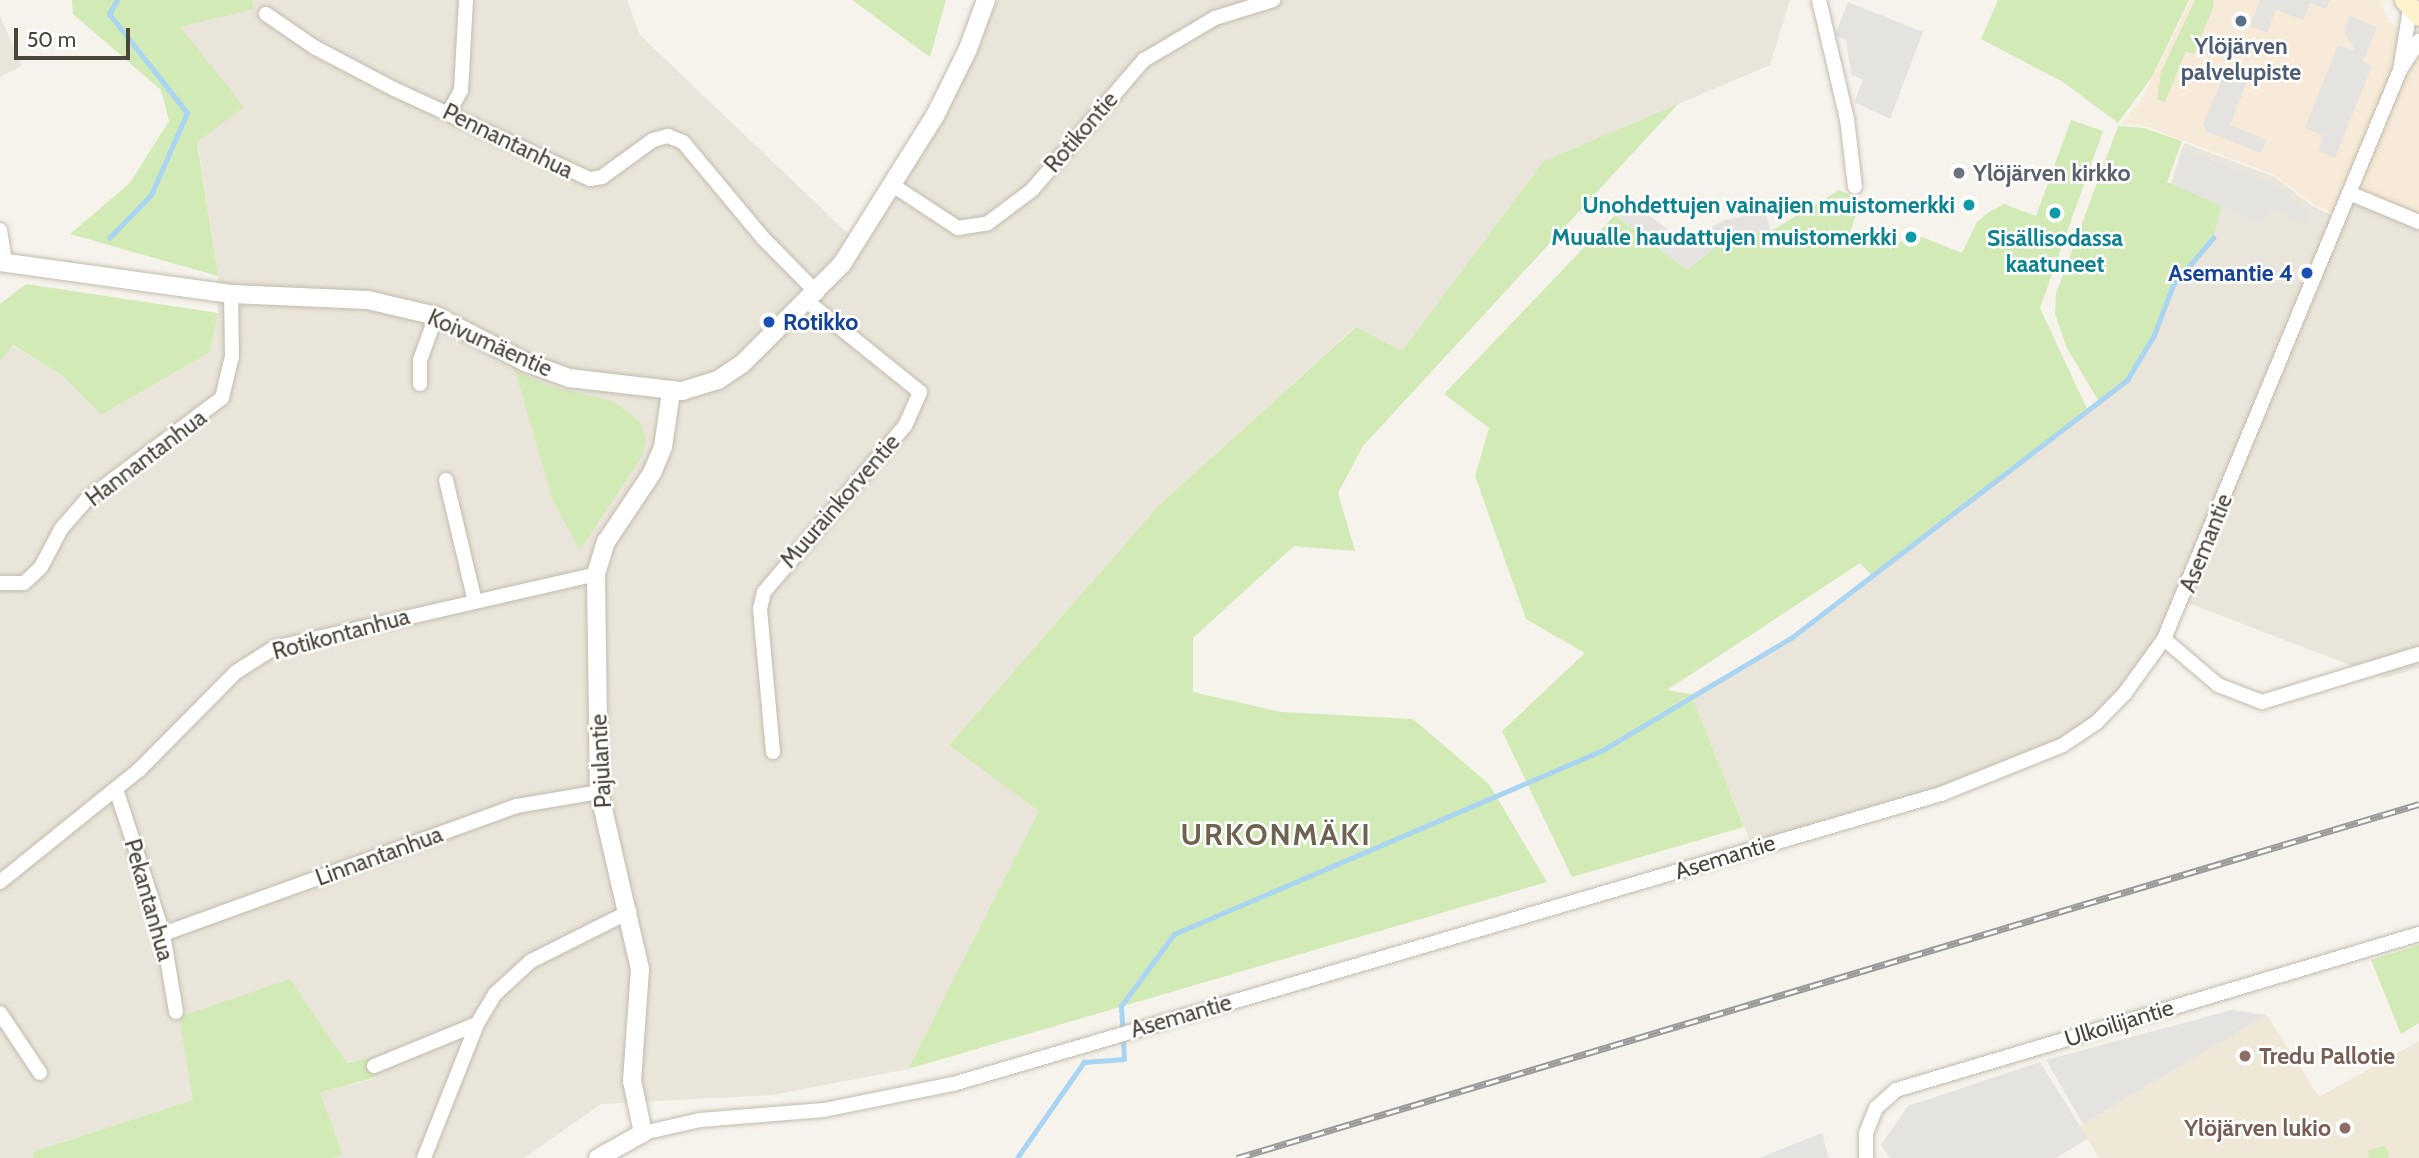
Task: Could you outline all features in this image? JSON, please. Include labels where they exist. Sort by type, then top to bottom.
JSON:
[{"type":"street","points":[[449,112],[461,90],[466,0]]},
{"type":"street","name":"Koivumäentie","points":[[3,262],[231,294],[368,300],[436,316],[525,362],[569,378],[671,392],[718,380],[812,298],[842,264],[894,186],[968,49],[986,0]]},
{"type":"street","name":"Rotikontie","points":[[894,186],[958,228],[988,223],[1032,190],[1144,60],[1215,18],[1273,0]]},
{"type":"street","points":[[1819,0],[1847,120],[1855,187]]},
{"type":"street","name":"Asemantie","points":[[2400,70],[2411,8]]},
{"type":"street","name":"Pennantanhua","points":[[266,14],[314,47],[590,179],[602,177],[653,140],[668,136],[684,142],[812,298]]},
{"type":"street","name":"Asemantie","points":[[643,1133],[690,1121],[824,1110],[953,1084],[1941,794],[2063,745],[2096,723],[2126,693],[2164,639],[2400,70],[2419,41]]},
{"type":"street","points":[[2349,193],[2419,222]]},
{"type":"street","points":[[0,230],[3,262]]},
{"type":"street","name":"Hannantanhua","points":[[0,583],[24,583],[41,567],[61,529],[86,500],[222,398],[233,356],[231,294]]},
{"type":"street","name":"Muurainkorventie","points":[[773,752],[760,609],[764,592],[905,426],[920,392],[812,298]]},
{"type":"street","points":[[420,384],[420,359],[436,316]]},
{"type":"street","name":"Pajulantie","points":[[643,1133],[632,1081],[640,969],[629,912],[599,792],[596,574],[606,542],[652,473],[663,447],[671,392]]},
{"type":"street","points":[[446,480],[475,602]]},
{"type":"street","name":"Rotikontanhua","points":[[0,882],[116,789],[224,682],[274,648],[596,574]]},
{"type":"street","points":[[2164,639],[2218,685],[2241,698],[2262,702],[2419,654]]},
{"type":"street","name":"Pekantanhua","points":[[116,789],[163,934],[176,1012]]},
{"type":"street","name":"Linnantanhua","points":[[163,934],[517,806],[599,792]]},
{"type":"street","points":[[424,1158],[477,1024],[495,994],[531,961],[629,912]]},
{"type":"street","name":"Ulkoilijantie","points":[[1866,1158],[1866,1133],[1876,1108],[1896,1090],[2419,934]]},
{"type":"street","points":[[0,1013],[40,1073]]},
{"type":"street","points":[[374,1066],[477,1024]]},
{"type":"street","points":[[598,1158],[643,1133]]},
{"type":"shaded area","points":[[252,0],[627,0],[640,35],[863,248],[944,117],[998,0],[1790,0],[1770,65],[1544,161],[1402,351],[1355,327],[1159,505],[949,745],[1040,811],[908,1069],[772,1095],[601,1104],[524,1158],[332,1158],[343,1153],[320,1093],[376,1078],[370,1057],[193,1100],[32,1152],[34,1158],[0,1158],[0,362],[12,345],[63,376],[101,415],[210,352],[218,313],[218,276],[180,27],[253,9]]},
{"type":"shaded area","points":[[2191,0],[2380,0],[2389,22],[2419,40],[2419,220],[2348,191],[2338,215],[2313,204],[2275,175],[2145,126],[2121,124],[2141,101]]},
{"type":"shaded area","points":[[2260,0],[2330,0],[2326,9],[2310,3],[2303,20],[2276,10],[2267,33],[2250,26]]},
{"type":"shaded area","points":[[1848,2],[1923,32],[1890,119],[1854,102],[1863,80],[1851,74],[1846,40],[1835,35]]},
{"type":"shaded area","points":[[0,16],[22,66],[0,77]]},
{"type":"shaded area","points":[[2350,16],[2377,27],[2363,61],[2372,66],[2335,158],[2318,151],[2323,136],[2305,128],[2338,45],[2356,51],[2344,32]]},
{"type":"shaded area","points":[[2226,70],[2249,77],[2230,125],[2267,140],[2261,153],[2207,132],[2203,124]]},
{"type":"shaded area","points":[[2184,143],[2275,177],[2312,206],[2339,219],[2349,194],[2419,221],[2419,668],[2384,678],[2180,600],[2152,653],[2093,720],[2061,742],[1937,791],[1752,846],[1691,694],[1791,638],[2127,380],[2154,335],[2173,285],[2213,238],[2222,206],[2171,184]]},
{"type":"shaded area","points":[[2185,150],[2277,186],[2310,213],[2305,227],[2271,206],[2263,223],[2171,184]]},
{"type":"shaded area","points":[[1633,204],[1684,241],[1725,220],[1765,212],[1771,231],[1726,238],[1687,270],[1615,215]]},
{"type":"shaded area","points":[[2232,1010],[2267,1015],[2083,1124],[2046,1060]]},
{"type":"shaded area","name":"Tredu Pallotie","points":[[2267,1015],[2319,1097],[2419,1041],[2419,1158],[2099,1158],[2080,1126]]},
{"type":"shaded area","points":[[2040,1062],[2088,1139],[2056,1158],[1890,1158],[1881,1145],[1908,1106]]},
{"type":"shaded area","points":[[1822,1133],[1829,1158],[1759,1158]]},
{"type":"green space","points":[[72,0],[252,0],[254,9],[180,27],[244,107],[197,142],[218,276],[70,234],[130,183],[169,121],[161,90],[73,14]]},
{"type":"green space","points":[[852,0],[946,0],[930,57]]},
{"type":"green space","points":[[1998,0],[2189,0],[2152,77],[2118,123],[2063,82],[1981,39]]},
{"type":"green space","points":[[2195,0],[2213,0],[2214,5],[2194,54],[2186,51],[2165,102],[2157,99],[2161,72]]},
{"type":"green space","points":[[1678,104],[1363,446],[1338,493],[1355,551],[1294,546],[1193,638],[1193,692],[1281,712],[1413,719],[1489,784],[1547,882],[908,1069],[1039,811],[949,745],[1159,505],[1356,327],[1402,351],[1544,161]]},
{"type":"green space","points":[[2071,120],[2103,131],[2040,308],[2088,411],[1873,577],[1860,563],[1667,690],[1691,694],[1744,827],[1572,877],[1502,731],[1585,653],[1526,619],[1475,476],[1489,428],[1444,394],[1615,215],[1687,270],[1726,238],[1771,231],[1839,190],[1861,200],[1850,232],[1891,249],[1912,233],[1962,253],[1977,222],[2004,204],[2036,216]]},
{"type":"green space","points":[[2118,126],[2144,128],[2182,141],[2167,182],[2222,206],[2213,238],[2173,285],[2154,335],[2127,380],[2098,400],[2067,348],[2055,314],[2056,294]]},
{"type":"green space","points":[[26,284],[218,313],[210,352],[101,415],[63,376],[13,345],[0,362],[0,304]]},
{"type":"green space","points":[[515,371],[549,386],[615,402],[641,423],[646,439],[642,456],[580,550],[553,501]]},
{"type":"green space","points":[[2419,945],[2419,1023],[2401,1034],[2371,960]]},
{"type":"green space","points":[[290,979],[347,1063],[371,1057],[376,1077],[320,1093],[343,1154],[332,1158],[34,1158],[32,1152],[193,1100],[179,1017]]},
{"type":"green space","points":[[2385,1145],[2390,1158],[2369,1158],[2368,1151]]},
{"type":"waterway","points":[[109,238],[151,195],[187,113],[109,14],[117,0]]},
{"type":"waterway","points":[[1017,1158],[1084,1062],[1124,1059],[1121,1006],[1174,934],[1603,750],[1791,638],[2127,380],[2154,335],[2173,285],[2213,238]]},
{"type":"railway","points":[[1237,1158],[2419,804]]},
{"type":"place","name":"Ylöjärven palvelupiste","points":[[2241,21]]},
{"type":"place","name":"Ylöjärven kirkko","points":[[1959,173]]},
{"type":"place","name":"Unohdettujen vainajien muistomerkki","points":[[1969,205]]},
{"type":"place","name":"Sisällisodassa kaatuneet","points":[[2055,213]]},
{"type":"place","name":"Muualle haudattujen muistomerkki","points":[[1911,237]]},
{"type":"place","name":"Asemantie 4","points":[[2307,273]]},
{"type":"place","name":"Rotikko","points":[[769,322]]},
{"type":"place","name":"Tredu Pallotie","points":[[2245,1056]]},
{"type":"place","name":"Ylöjärven lukio","points":[[2345,1128]]},
{"type":"district","name":"URKONMÄKI","points":[[1276,835]]}]
